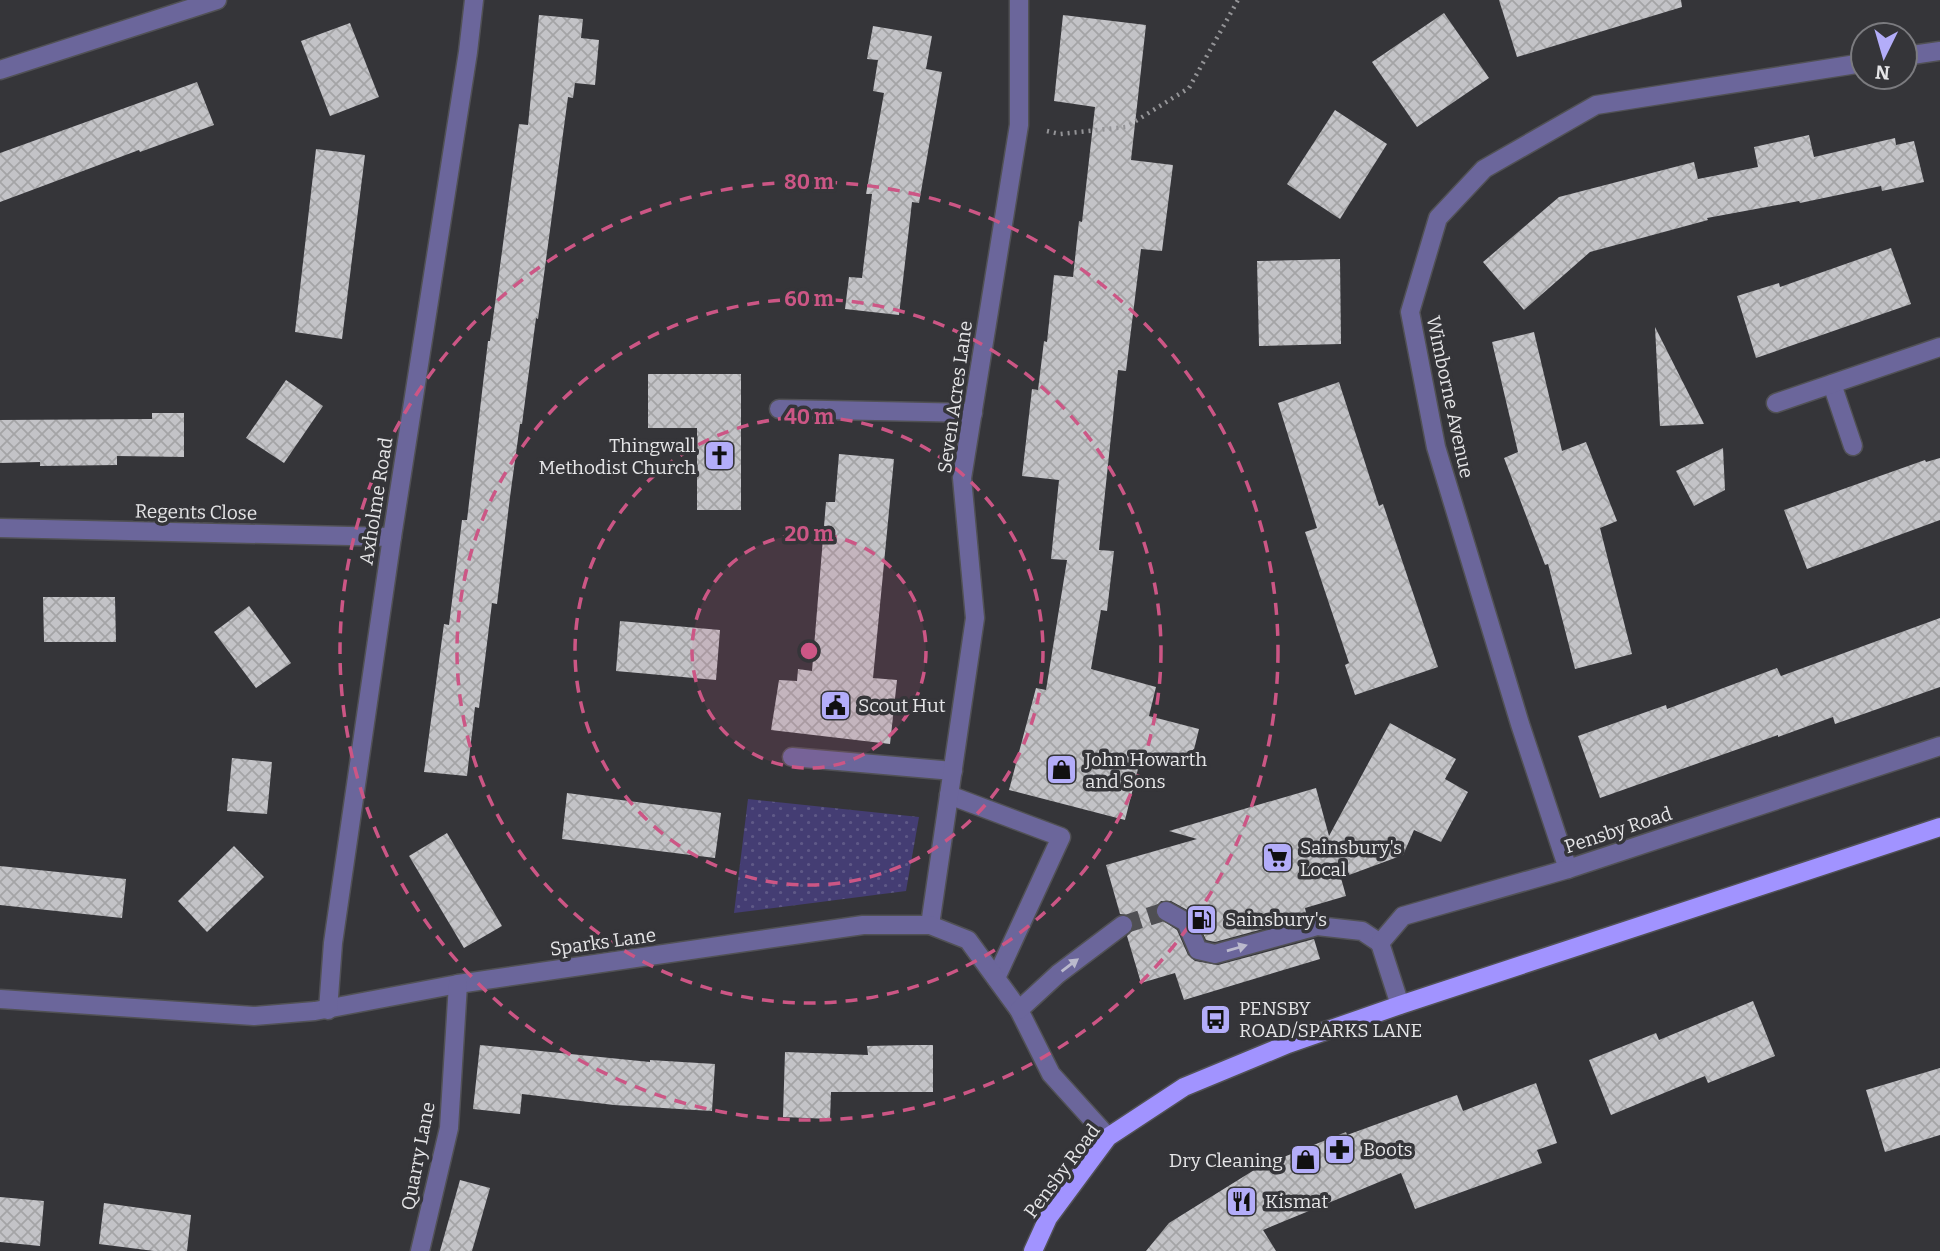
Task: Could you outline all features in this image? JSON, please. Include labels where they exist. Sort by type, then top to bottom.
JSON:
[{"type":"main road","name":"Pensby Road","points":[[1033,1251],[1048,1218],[1108,1138],[1184,1087],[1288,1044],[1400,1005],[1940,827]]},
{"type":"street","points":[[0,70],[217,0]]},
{"type":"street","name":"Axholme Road","points":[[328,1010],[332,943],[474,0]]},
{"type":"street","name":"Seven Acres Lane","points":[[930,925],[975,618],[962,478],[1019,125],[1019,0]]},
{"type":"street","points":[[1919,54],[1940,51]]},
{"type":"street","name":"Wimborne Avenue","points":[[1568,869],[1520,724],[1436,447],[1410,312],[1438,218],[1484,169],[1596,105],[1849,65]]},
{"type":"street","points":[[1776,403],[1940,347]]},
{"type":"street","points":[[1832,383],[1853,446]]},
{"type":"street","points":[[779,408],[972,413]]},
{"type":"street","name":"Regents Close","points":[[0,528],[392,537]]},
{"type":"street","name":"Pensby Road","points":[[1380,943],[1403,916],[1568,869],[1940,746]]},
{"type":"street","points":[[792,757],[953,771]]},
{"type":"street","points":[[949,795],[1061,837],[996,978]]},
{"type":"street","points":[[1166,911],[1186,922],[1198,950],[1215,954],[1317,926],[1362,931],[1380,943],[1400,1005]]},
{"type":"street","name":"Sparks Lane","points":[[0,999],[254,1016],[328,1010],[458,984],[863,925],[930,925],[968,940],[1020,1010],[1051,1073],[1108,1138]]},
{"type":"street","points":[[1020,1010],[1058,974],[1123,925]]},
{"type":"street","name":"Quarry Lane","points":[[420,1251],[449,1128],[458,984]]},
{"type":"path","points":[[1019,125],[1060,134],[1126,127],[1189,88],[1238,0]]},
{"type":"shaded area","points":[[748,799],[919,817],[906,891],[734,913]]},
{"type":"building","points":[[1499,0],[1681,0],[1682,7],[1517,57]]},
{"type":"building","points":[[1444,13],[1489,78],[1417,127],[1372,62]]},
{"type":"building","points":[[539,15],[583,19],[581,38],[599,40],[595,85],[575,83],[573,98],[568,97],[538,319],[536,318],[520,424],[497,604],[492,603],[479,708],[475,707],[467,776],[424,772],[444,624],[449,625],[462,520],[467,520],[488,341],[519,124],[528,125]]},
{"type":"building","points":[[1063,15],[1146,25],[1131,160],[1173,165],[1162,251],[1141,249],[1126,371],[1118,370],[1099,550],[1114,551],[1107,611],[1101,610],[1091,669],[1156,687],[1149,716],[1199,729],[1190,766],[1142,753],[1125,820],[1009,790],[1036,688],[1046,690],[1067,560],[1051,559],[1059,480],[1022,476],[1032,389],[1038,390],[1044,341],[1047,342],[1054,275],[1073,277],[1095,107],[1054,101]]},
{"type":"building","points":[[350,23],[379,97],[330,116],[301,41]]},
{"type":"building","points":[[873,26],[932,36],[926,69],[942,72],[919,203],[912,202],[899,315],[845,309],[849,277],[862,278],[872,194],[866,194],[884,93],[873,91],[878,60],[867,59]]},
{"type":"building","points":[[197,82],[214,125],[0,202],[0,153]]},
{"type":"building","points":[[1335,110],[1387,144],[1340,219],[1287,184]]},
{"type":"building","points":[[1809,135],[1814,157],[1895,138],[1896,145],[1914,141],[1924,182],[1882,191],[1881,186],[1707,218],[1708,220],[1590,252],[1524,310],[1483,262],[1559,197],[1694,162],[1698,179],[1758,167],[1754,147]]},
{"type":"building","points":[[316,149],[365,155],[342,339],[295,332]]},
{"type":"building","points":[[1891,248],[1911,304],[1756,358],[1737,296],[1779,283],[1780,287]]},
{"type":"building","points":[[1340,259],[1341,344],[1259,346],[1257,261]]},
{"type":"building","points":[[1655,327],[1704,424],[1660,426]]},
{"type":"building","points":[[1534,332],[1562,451],[1586,442],[1617,521],[1600,528],[1632,654],[1575,669],[1548,564],[1545,565],[1504,458],[1518,452],[1492,342]]},
{"type":"building","name":"Thingwall Methodist Church","points":[[648,374],[741,374],[741,510],[697,510],[697,428],[648,428]]},
{"type":"building","points":[[286,380],[323,406],[284,463],[246,438]]},
{"type":"building","points":[[1339,382],[1379,506],[1383,504],[1438,667],[1355,695],[1345,665],[1349,663],[1305,532],[1317,528],[1278,403]]},
{"type":"building","points":[[152,413],[184,413],[184,457],[117,456],[117,465],[40,466],[40,462],[0,463],[0,420],[152,419]]},
{"type":"building","points":[[1723,448],[1725,490],[1694,506],[1676,471]]},
{"type":"building","points":[[839,454],[894,459],[873,678],[897,680],[890,744],[771,730],[779,680],[797,681],[798,669],[812,671],[826,502],[835,502]]},
{"type":"building","points":[[1940,458],[1940,520],[1807,569],[1784,510],[1925,460],[1926,462]]},
{"type":"building","points":[[43,597],[115,597],[116,642],[44,642]]},
{"type":"building","points":[[249,606],[291,663],[256,688],[214,632]]},
{"type":"building","points":[[1940,618],[1940,687],[1835,724],[1833,717],[1600,798],[1578,736],[1666,705],[1667,709],[1777,668],[1781,676]]},
{"type":"building","points":[[620,621],[720,630],[716,680],[616,671]]},
{"type":"building","points":[[1390,723],[1456,759],[1445,779],[1468,792],[1441,842],[1414,830],[1403,855],[1341,878],[1346,896],[1305,908],[1307,917],[1215,942],[1206,940],[1191,912],[1171,901],[1161,901],[1156,906],[1156,916],[1177,930],[1188,955],[1195,961],[1218,965],[1314,939],[1320,959],[1184,1000],[1175,973],[1141,983],[1127,936],[1133,930],[1134,923],[1128,915],[1120,914],[1106,865],[1197,839],[1169,831],[1316,788],[1329,836]]},
{"type":"building","points":[[232,758],[272,762],[267,814],[227,811]]},
{"type":"building","points":[[567,793],[721,813],[715,858],[562,839]]},
{"type":"building","points":[[447,833],[502,926],[464,948],[409,856]]},
{"type":"building","points":[[234,846],[264,877],[207,932],[178,901]]},
{"type":"building","points":[[0,866],[126,879],[122,918],[0,905]]},
{"type":"building","points":[[1753,1001],[1775,1056],[1708,1083],[1705,1076],[1611,1115],[1589,1060],[1656,1033],[1659,1040]]},
{"type":"building","points":[[480,1045],[650,1062],[715,1064],[712,1111],[614,1105],[522,1094],[520,1114],[473,1109]]},
{"type":"building","points":[[933,1045],[933,1092],[831,1092],[830,1119],[783,1117],[785,1052],[868,1055],[867,1046]]},
{"type":"building","points":[[1940,1068],[1940,1135],[1885,1152],[1866,1090]]},
{"type":"building","points":[[1536,1083],[1557,1143],[1537,1150],[1542,1163],[1415,1209],[1401,1173],[1263,1230],[1276,1251],[1146,1251],[1169,1223],[1259,1167],[1346,1132],[1347,1135],[1457,1095],[1463,1111]]},
{"type":"building","points":[[460,1180],[490,1188],[472,1251],[440,1251]]},
{"type":"building","points":[[0,1197],[44,1201],[40,1246],[0,1242]]},
{"type":"building","points":[[104,1203],[191,1215],[187,1251],[154,1251],[99,1244]]},
{"type":"tunnel","points":[[1123,925],[1166,911]]},
{"type":"place","name":"Thingwall Methodist Church","points":[[719,456]]},
{"type":"place","name":"Scout Hut","points":[[835,705]]},
{"type":"place","name":"John Howarth and Sons","points":[[1062,770]]},
{"type":"place","name":"Sainsbury's Local","points":[[1277,858]]},
{"type":"place","name":"Sainsbury's","points":[[1202,919]]},
{"type":"place","name":"PENSBY ROAD/SPARKS LANE","points":[[1216,1019]]},
{"type":"place","name":"Boots","points":[[1340,1149]]},
{"type":"place","name":"Dry Cleaning","points":[[1306,1160]]},
{"type":"place","name":"Kismat","points":[[1242,1201]]}]
